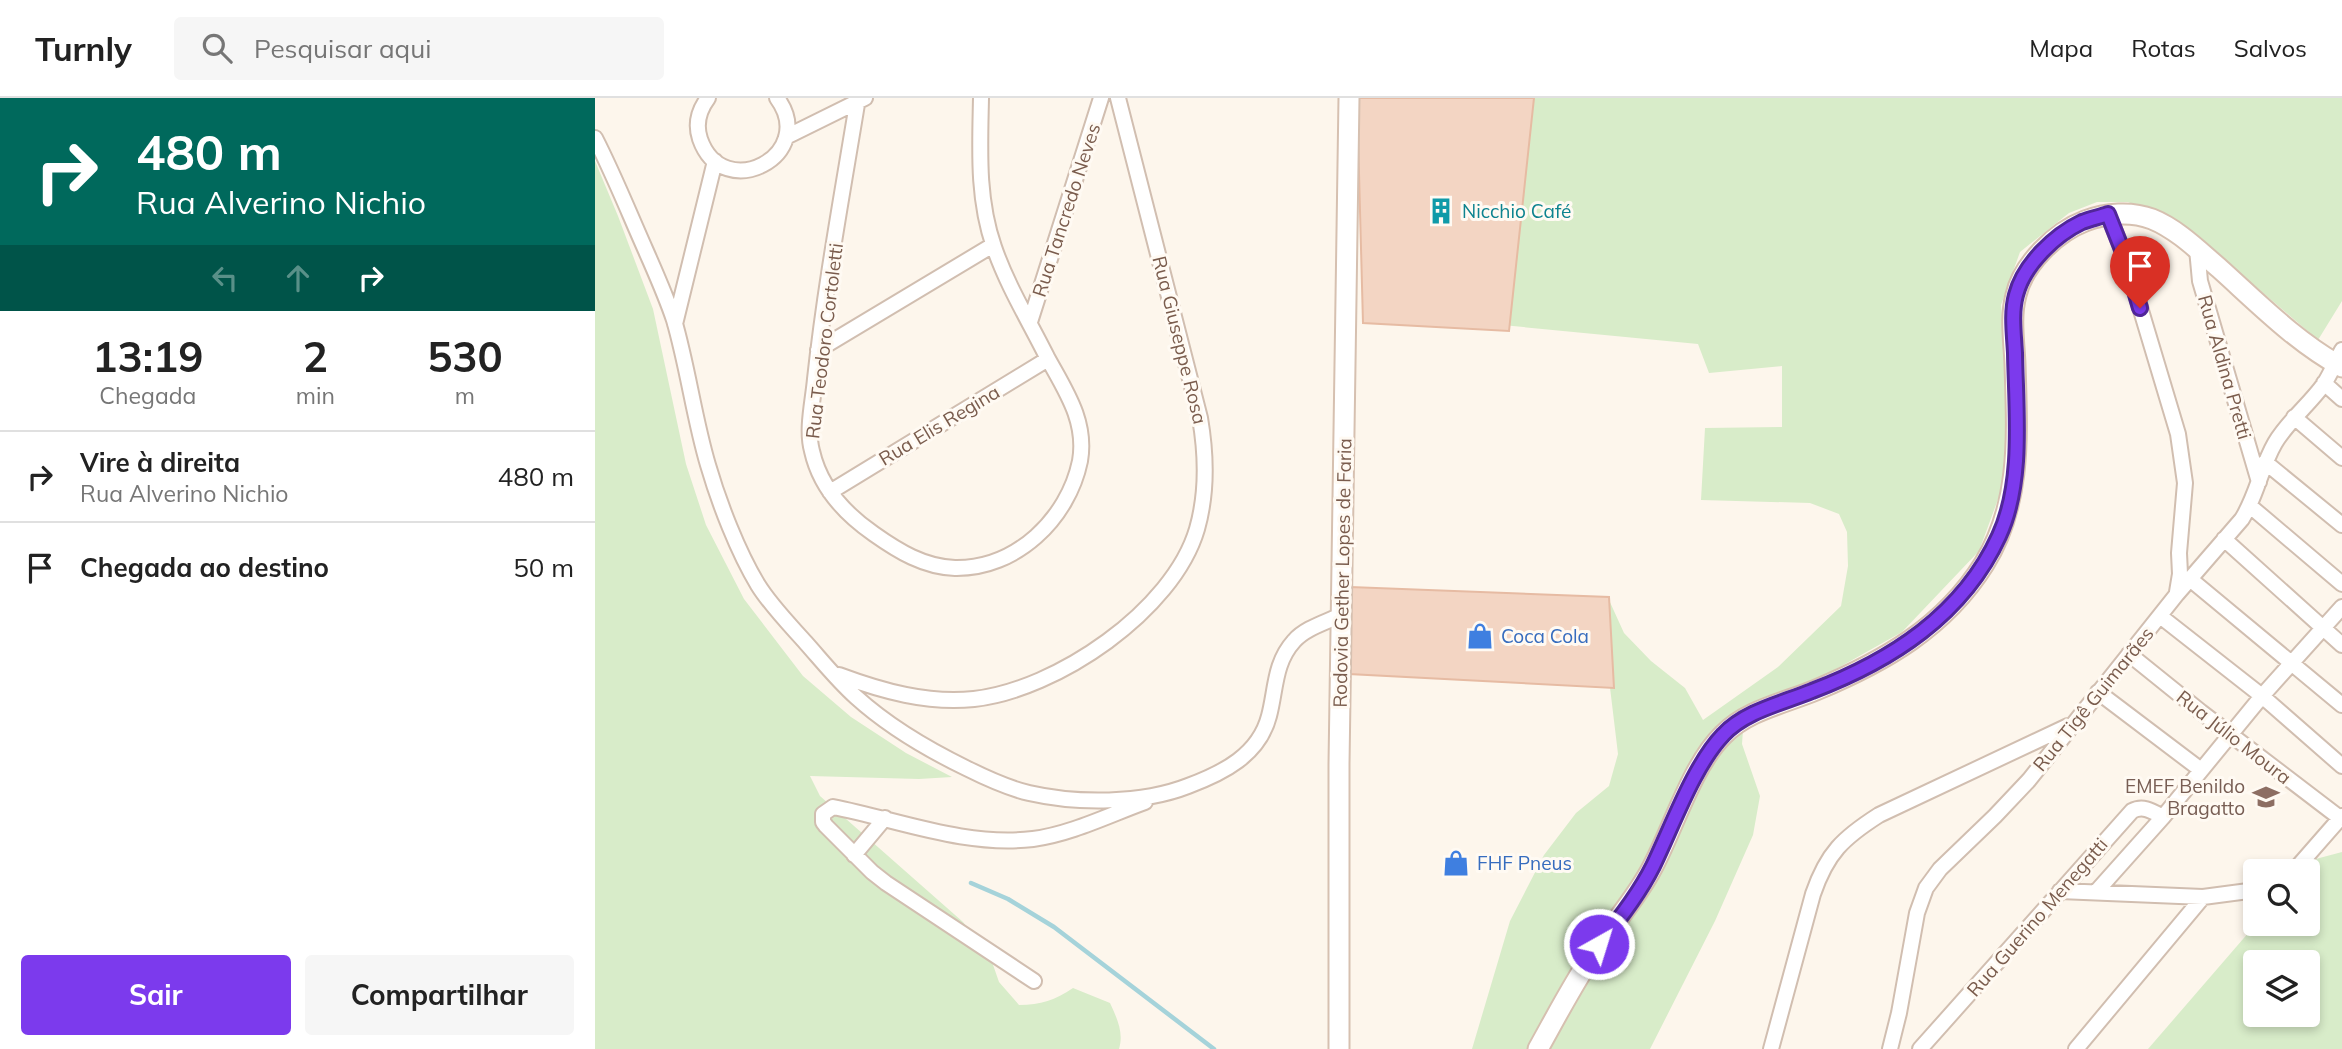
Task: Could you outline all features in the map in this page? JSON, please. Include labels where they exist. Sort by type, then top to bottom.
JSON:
[{"type":"street","points":[[704,100],[698,120],[704,149],[715,161],[728,168],[743,171],[771,161],[781,150],[786,137],[787,121],[783,106],[777,98]]},
{"type":"street","name":"Rua Teodoro Cortoletti","points":[[861,101],[818,349],[811,449],[817,468],[830,492],[849,516],[894,548],[928,563],[952,568],[975,567],[1021,549],[1039,534],[1060,511],[1080,461],[1081,444],[1073,403],[1048,359],[993,245],[979,172],[981,98]]},
{"type":"street","name":"Rua Tancredo Neves","points":[[1030,322],[1101,98]]},
{"type":"street","name":"Rua Giuseppe Rosa","points":[[834,674],[881,690],[917,697],[972,699],[1024,687],[1054,675],[1128,625],[1177,571],[1191,545],[1201,509],[1204,451],[1201,418],[1118,98]]},
{"type":"street","name":"Rodovia Gether Lopes de Faria","points":[[1339,1049],[1339,738],[1349,98]]},
{"type":"street","points":[[786,137],[861,101]]},
{"type":"street","points":[[595,138],[616,179],[662,285],[675,325],[708,465],[728,521],[759,586],[784,618],[856,697],[902,732],[945,758],[987,778],[1027,793],[1063,799],[1163,795]]},
{"type":"street","points":[[675,325],[715,161]]},
{"type":"street","points":[[2108,214],[2125,257],[2178,434],[2185,483],[2179,553],[2180,574],[2176,594]]},
{"type":"street","points":[[1538,1049],[1599,944],[1625,912],[1652,869],[1699,769],[1723,734],[1755,713],[1818,689],[1900,649],[1943,614],[1975,578],[2000,536],[2008,511],[2015,467],[2017,438],[2013,319],[2018,288],[2034,261],[2056,239],[2081,223],[2108,214],[2141,215],[2157,220],[2197,249],[2317,353],[2340,360]]},
{"type":"street","points":[[818,349],[993,245]]},
{"type":"street","name":"Rua Aldina Pretti","points":[[2197,249],[2200,281],[2259,483]]},
{"type":"street","name":"Rua Elis Regina","points":[[830,492],[1048,359]]},
{"type":"street","name":"Rua Tigê Guimarães","points":[[1890,1049],[1917,913],[1926,888],[1940,869],[2029,780],[2176,594],[2242,519],[2276,442],[2340,360]]},
{"type":"street","points":[[2324,383],[2342,399]]},
{"type":"street","points":[[2294,417],[2342,458]]},
{"type":"street","points":[[2265,462],[2342,526]]},
{"type":"street","points":[[2250,506],[2342,584]]},
{"type":"street","points":[[2224,539],[2342,645]]},
{"type":"street","points":[[2190,579],[2342,705]]},
{"type":"street","points":[[2096,892],[2162,817],[2230,733],[2342,607]]},
{"type":"street","points":[[1034,981],[886,883],[854,855],[823,822],[823,814],[833,807],[968,838],[1001,841],[1035,839],[1163,795],[1214,775],[1240,761],[1262,733],[1269,716],[1273,686],[1287,649],[1304,632],[1343,614]]},
{"type":"street","points":[[2159,616],[2262,696],[2342,766]]},
{"type":"street","name":"Rua Júlio Moura","points":[[2129,654],[2341,817]]},
{"type":"street","points":[[2098,692],[2201,770]]},
{"type":"street","points":[[1771,1049],[1813,894],[1822,869],[1835,850],[1852,832],[1879,815],[2073,724]]},
{"type":"street","name":"Rua Guerino Menegatti","points":[[1920,1049],[2132,811],[2146,808],[2162,817]]},
{"type":"street","points":[[2304,859],[2341,817]]},
{"type":"street","points":[[854,855],[885,818]]},
{"type":"street","points":[[2060,891],[2203,897],[2243,892]]},
{"type":"street","points":[[2077,1049],[2203,897]]},
{"type":"green space","points":[[1364,98],[2342,98],[2342,301],[2318,340],[2186,227],[2128,202],[2097,202],[2069,213],[2020,252],[2001,305],[2010,397],[2004,483],[1979,551],[1902,632],[1790,695],[1744,716],[1742,744],[1760,796],[1753,835],[1715,921],[1650,1049],[1472,1049],[1510,921],[1544,855],[1576,813],[1609,786],[1618,754],[1608,671],[1609,600],[1624,633],[1651,661],[1685,688],[1703,720],[1778,667],[1841,606],[1848,566],[1847,532],[1839,514],[1810,503],[1701,500],[1705,428],[1782,427],[1782,366],[1709,373],[1698,344],[1367,312]]},
{"type":"green space","points":[[595,161],[653,309],[686,464],[706,525],[744,599],[803,676],[851,717],[906,753],[952,777],[919,779],[810,776],[820,796],[963,922],[991,959],[999,982],[1019,1005],[1047,1001],[1073,988],[1110,1003],[1120,1031],[1119,1049],[595,1049]]},
{"type":"green space","points":[[2342,852],[2342,1049],[2148,1049],[2246,936],[2320,936],[2320,859],[2316,859]]},
{"type":"building","name":"Nicchio Café","points":[[1357,98],[1534,98],[1509,331],[1363,323]]},
{"type":"building","name":"Coca Cola","points":[[1350,587],[1609,597],[1614,688],[1349,674]]},
{"type":"waterway","points":[[971,883],[1008,899],[1054,927],[1214,1049]]},
{"type":"place","name":"Nicchio Café","points":[[1441,211]]},
{"type":"place","name":"Coca Cola","points":[[1480,636]]},
{"type":"place","name":"EMEF Benildo Bragatto","points":[[2266,797]]},
{"type":"place","name":"FHF Pneus","points":[[1456,863]]},
{"type":"route","points":[[1599,944],[1625,912],[1652,869],[1699,769],[1723,734],[1755,713],[1818,689],[1900,649],[1943,614],[1975,578],[2000,536],[2008,511],[2017,438],[2013,319],[2015,296],[2023,278],[2039,255],[2065,232],[2087,220],[2108,214],[2125,257],[2140,308]]}]
